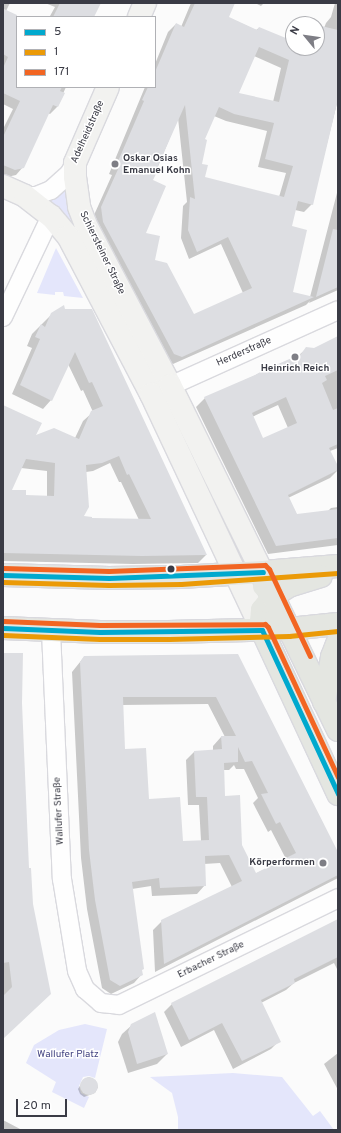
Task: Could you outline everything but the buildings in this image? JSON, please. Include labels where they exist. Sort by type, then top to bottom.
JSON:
[{"type":"main road","points":[[3,575],[109,578],[235,574],[338,566]]},
{"type":"main road","points":[[262,630],[262,610],[273,596],[289,586],[338,572]]},
{"type":"main road","name":"Schiersteiner Straße","points":[[235,574],[256,581],[273,596],[338,730]]},
{"type":"main road","points":[[3,628],[169,632],[289,629],[338,624]]},
{"type":"main road","name":"Schiersteiner Straße","points":[[262,630],[338,794]]},
{"type":"main road","points":[[324,702],[332,656],[338,640]]},
{"type":"street","points":[[139,16],[145,3]]},
{"type":"street","name":"Adelheidstraße","points":[[25,196],[36,196],[51,190],[69,174],[108,88]]},
{"type":"street","name":"Schiersteiner Straße","points":[[75,163],[75,177],[79,207],[86,223],[170,385],[263,572],[273,596]]},
{"type":"street","name":"Schiersteiner Straße","points":[[3,186],[25,196],[51,216],[68,236],[151,394],[262,630]]},
{"type":"street","points":[[3,317],[51,216]]},
{"type":"street","name":"Herderstraße","points":[[151,394],[338,310]]},
{"type":"street","name":"Wallufer Straße","points":[[51,630],[62,879],[77,971],[85,989]]},
{"type":"street","name":"Erbacher Straße","points":[[85,989],[101,1003],[119,1005],[338,898]]},
{"type":"green space","points":[[66,186],[79,222],[69,230],[44,200]]},
{"type":"green space","points":[[56,248],[83,298],[64,296],[63,292],[55,292],[55,295],[37,293]]},
{"type":"green space","name":"Wallufer Platz","points":[[85,1024],[107,1029],[95,1078],[89,1076],[83,1077],[79,1086],[81,1093],[89,1097],[84,1108],[52,1092],[56,1082],[26,1063],[34,1045],[59,1030]]},
{"type":"green space","points":[[233,1073],[282,1077],[313,1116],[320,1111],[334,1130],[178,1130],[178,1117],[172,1093],[150,1077]]},
{"type":"transit line","name":"171","points":[[3,568],[109,571],[265,565],[269,569],[310,656]]},
{"type":"transit line","name":"5","points":[[3,575],[109,578],[263,572]]},
{"type":"transit line","name":"1","points":[[3,582],[109,585],[181,584],[338,573]]},
{"type":"transit line","name":"171","points":[[3,621],[100,625],[265,624],[268,627],[338,777]]},
{"type":"transit line","name":"5","points":[[3,628],[100,632],[262,630]]},
{"type":"transit line","name":"5","points":[[262,630],[338,794]]},
{"type":"transit line","name":"1","points":[[3,635],[100,639],[169,639],[289,636],[338,631]]},
{"type":"place","name":"Oskar Osias Emanuel Kohn","points":[[115,164]]},
{"type":"place","name":"Heinrich Reich","points":[[295,357]]},
{"type":"place","name":"Körperformen","points":[[323,863]]}]
